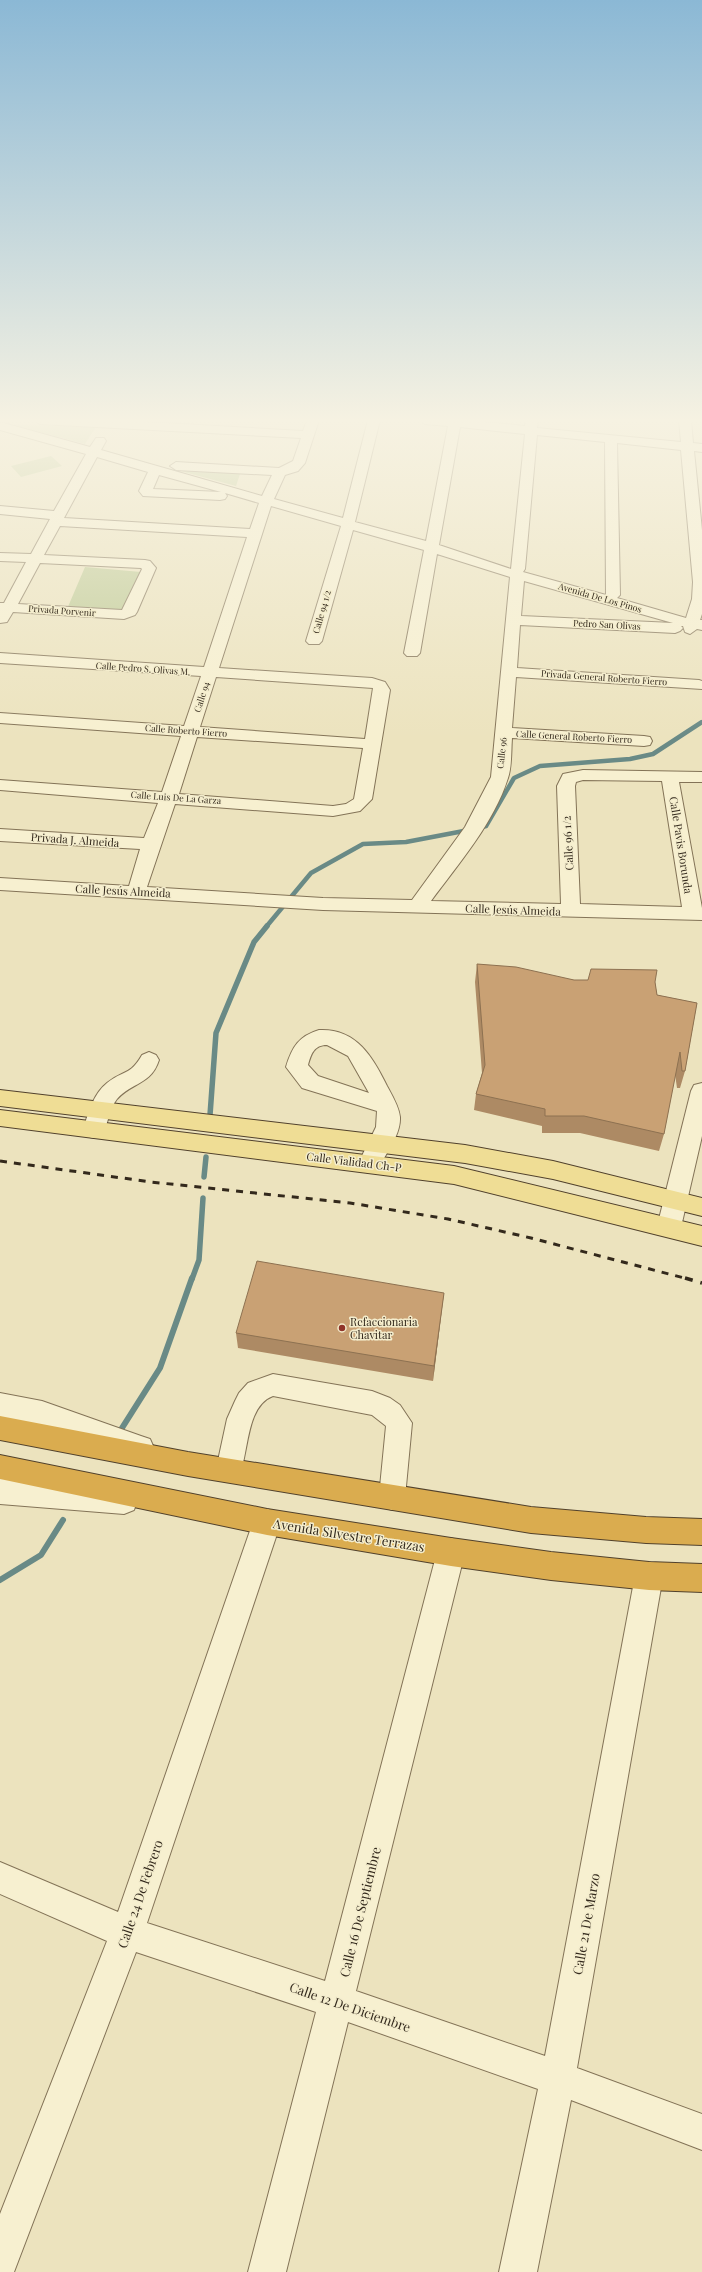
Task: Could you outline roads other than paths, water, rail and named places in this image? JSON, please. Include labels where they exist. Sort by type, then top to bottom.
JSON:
[{"type":"highway","points":[[0,1428],[188,1464],[531,1520],[646,1530],[702,1532]]},
{"type":"highway","name":"Avenida Silvestre Terrazas","points":[[0,1468],[268,1522],[451,1552],[551,1566],[649,1576],[702,1578]]},
{"type":"main road","name":"Calle Vialidad Ch-P","points":[[0,1098],[98,1120],[369,1164],[454,1175],[702,1236]]},
{"type":"main road","name":"Calle Vialidad Ch-P","points":[[0,1118],[98,1120],[379,1144],[465,1154],[553,1170],[702,1207]]},
{"type":"street","points":[[0,622],[4,607],[36,559],[53,526]]},
{"type":"street","points":[[157,526],[256,533]]},
{"type":"street","name":"Calle 94","points":[[136,892],[151,844],[169,797],[210,674],[256,533],[257,526]]},
{"type":"street","name":"Calle 94 1/2","points":[[314,640],[347,526]]},
{"type":"street","name":"Avenida De Los Pinos","points":[[355,526],[454,554],[472,562],[613,595],[697,625]]},
{"type":"street","points":[[412,653],[434,526]]},
{"type":"street","name":"Calle 96","points":[[417,907],[477,823],[491,799],[500,777],[505,733],[512,620],[522,526]]},
{"type":"street","points":[[612,526],[613,595]]},
{"type":"street","points":[[697,625],[701,582],[698,535]]},
{"type":"street","points":[[0,557],[36,559]]},
{"type":"street","name":"Privada Porvenir","points":[[4,607],[124,615],[130,612],[149,568],[145,564],[36,559]]},
{"type":"street","name":"Avenida De Los Pinos","points":[[518,572],[697,625]]},
{"type":"street","name":"Pedro San Olivas","points":[[512,620],[697,625]]},
{"type":"street","name":"Calle Pedro S. Olivas M.","points":[[0,658],[210,674],[372,683],[382,687],[371,744]]},
{"type":"street","name":"Privada General Roberto Fierro","points":[[509,672],[699,685]]},
{"type":"street","name":"Calle Roberto Fierro","points":[[0,718],[371,744]]},
{"type":"street","name":"Calle General Roberto Fierro","points":[[505,733],[644,741]]},
{"type":"street","name":"Calle Luis De La Garza","points":[[0,785],[334,811],[352,808],[360,804],[363,799],[371,744]]},
{"type":"street","name":"Calle 96 1/2","points":[[571,911],[566,786],[572,776],[670,777]]},
{"type":"street","points":[[670,777],[702,777]]},
{"type":"street","name":"Calle Pavis Borunda","points":[[670,777],[697,913]]},
{"type":"street","name":"Privada J. Almeida","points":[[0,835],[151,844]]},
{"type":"street","name":"Calle Jesús Almeida","points":[[0,884],[324,904],[697,913]]},
{"type":"street","points":[[98,1120],[112,1090],[144,1072],[149,1060]]},
{"type":"street","points":[[668,1227],[702,1091]]},
{"type":"street","points":[[369,1164],[379,1144],[389,1116],[386,1106]]},
{"type":"street","points":[[229,1470],[243,1412],[252,1396],[262,1388],[272,1385],[372,1403],[384,1407],[394,1415],[399,1423],[392,1497]]},
{"type":"street","points":[[0,1405],[42,1413],[188,1464]]},
{"type":"street","points":[[0,1491],[173,1504]]},
{"type":"street","name":"Calle 24 De Febrero","points":[[0,2261],[127,1933],[268,1522]]},
{"type":"street","name":"Calle 16 De Septiembre","points":[[267,2272],[338,2002],[451,1552]]},
{"type":"street","name":"Calle 21 De Marzo","points":[[518,2272],[558,2078],[649,1576]]},
{"type":"street","name":"Calle 12 De Diciembre","points":[[0,1878],[127,1933],[338,2002],[558,2078],[702,2132]]},
{"type":"waterway","points":[[479,828],[486,826],[514,778],[540,766],[630,759],[653,754],[702,722]]},
{"type":"waterway","points":[[266,927],[311,873],[363,844],[406,842],[469,830]]},
{"type":"waterway","points":[[210,1115],[216,1033],[254,942],[267,926]]},
{"type":"waterway","points":[[204,1177],[206,1157]]},
{"type":"waterway","points":[[192,1279],[199,1260],[203,1198]]},
{"type":"waterway","points":[[122,1428],[160,1368],[192,1278]]},
{"type":"waterway","points":[[0,1580],[41,1555],[63,1520]]},
{"type":"railway","points":[[0,1161],[151,1182],[350,1203],[448,1219],[531,1238],[688,1279]]},
{"type":"railway","points":[[685,1278],[702,1283]]},
{"type":"place","name":"Refaccionaria Chavitar","points":[[342,1328]]}]
